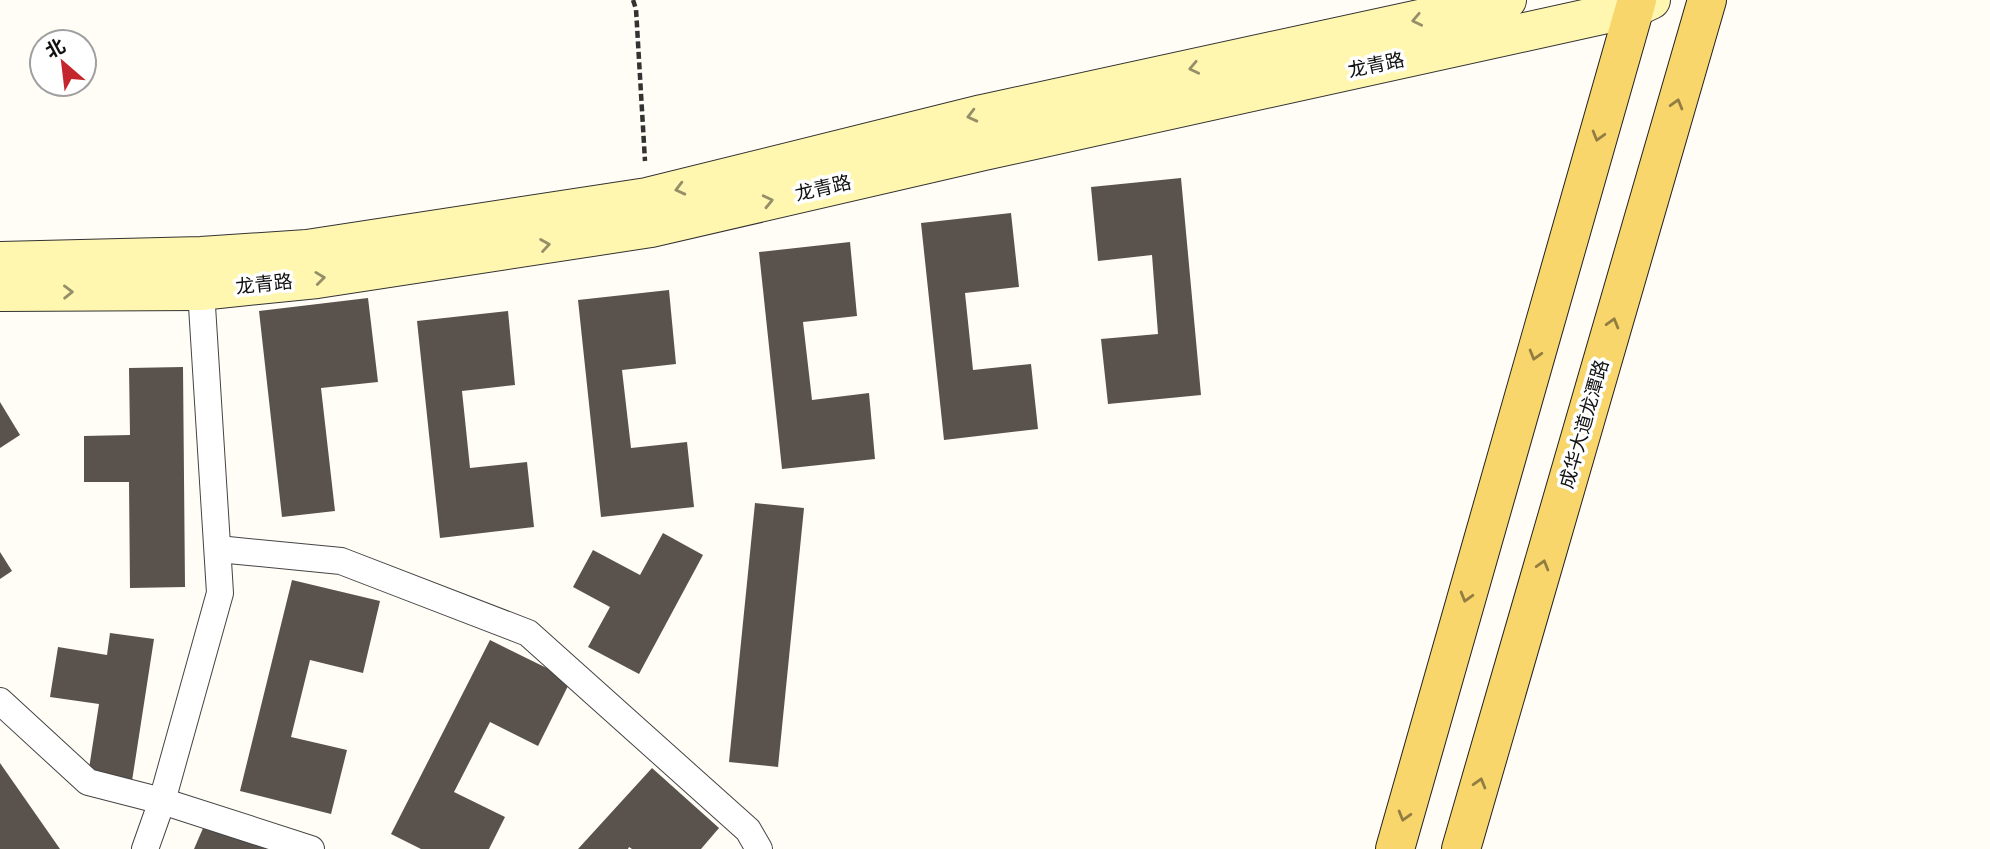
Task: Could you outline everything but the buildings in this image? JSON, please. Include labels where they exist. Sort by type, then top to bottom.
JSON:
[{"type":"main road","name":"成华大道龙潭路","points":[[1461,849],[1707,0]]},
{"type":"main road","points":[[1395,849],[1641,3]]},
{"type":"street","name":"龙青路","points":[[0,292],[200,273],[307,248],[647,197],[982,114],[1507,0]]},
{"type":"street","name":"龙青路","points":[[0,261],[317,279],[651,228],[984,150],[1641,3]]},
{"type":"street","points":[[145,849],[162,802],[220,593],[200,273]]},
{"type":"street","points":[[218,549],[341,561],[528,633],[748,830],[759,849]]},
{"type":"street","points":[[0,701],[88,782],[162,802],[311,849]]},
{"type":"path","points":[[633,0],[636,9],[647,197]]}]
